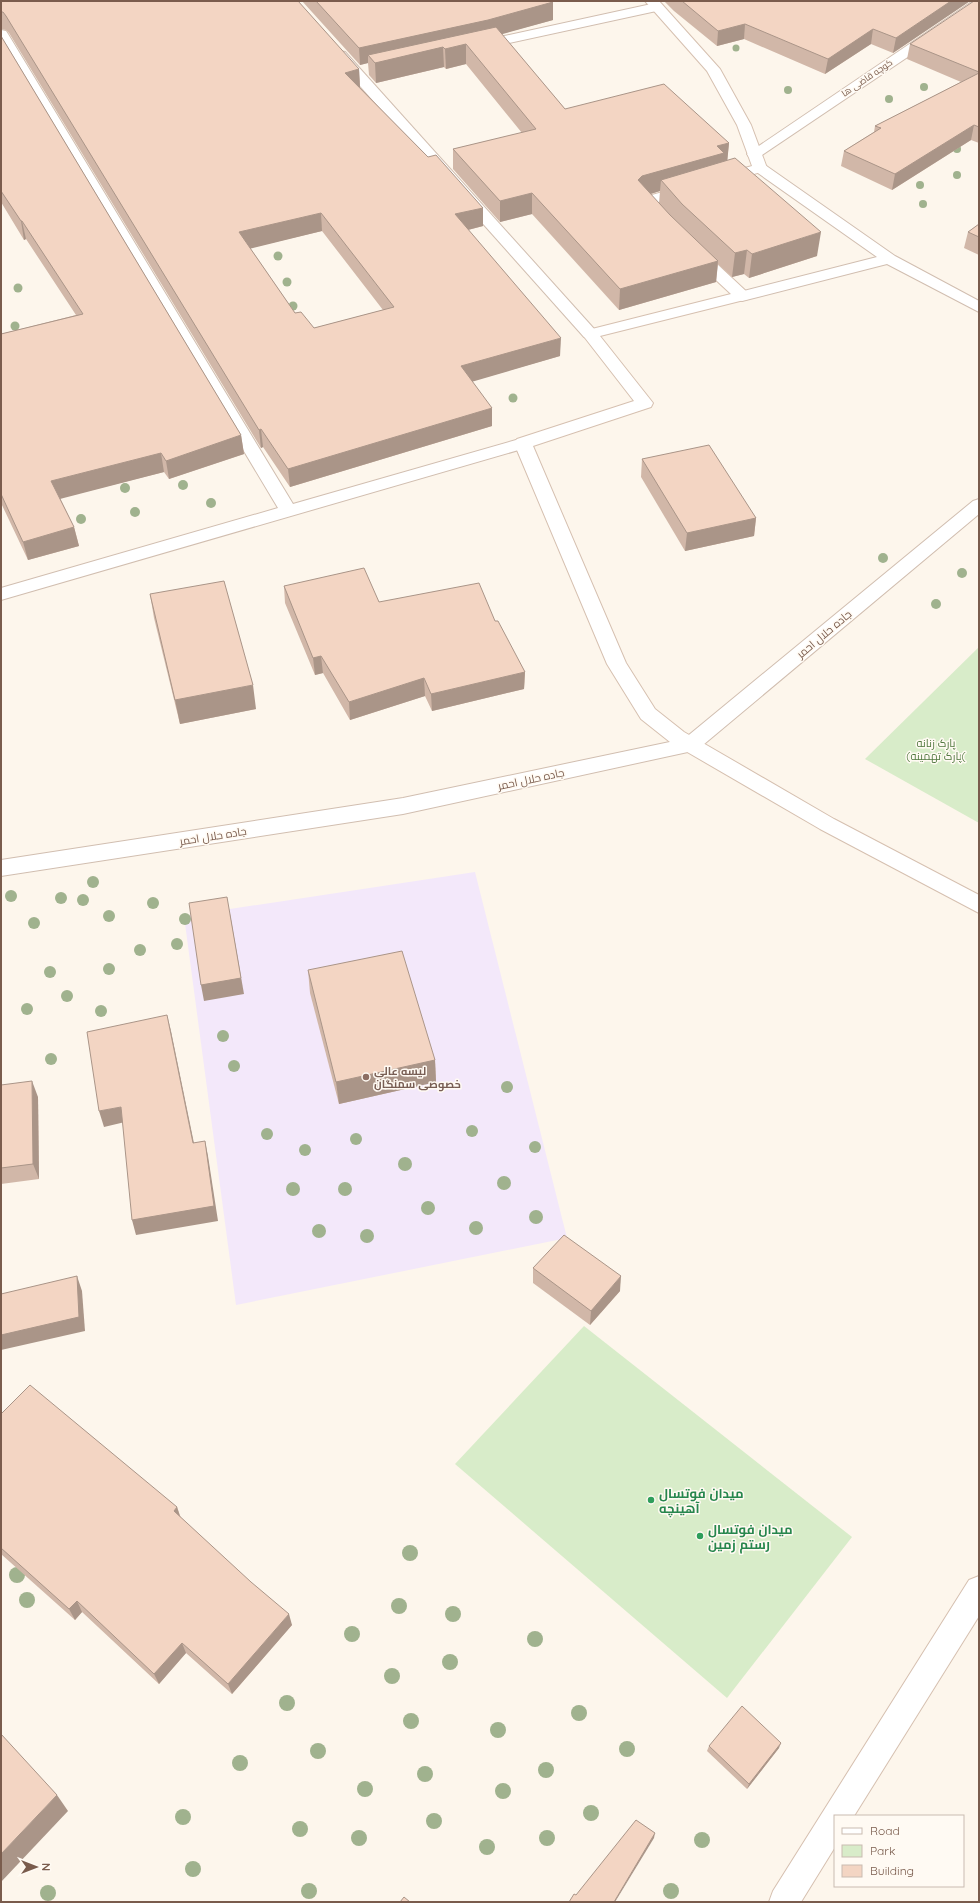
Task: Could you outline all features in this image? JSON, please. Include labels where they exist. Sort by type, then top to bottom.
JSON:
[{"type":"street","name":"کوچه قاضی ها","points":[[669,227],[646,201],[757,161],[979,3]]},
{"type":"street","points":[[463,49],[654,4],[713,69],[744,125],[757,161],[889,259],[979,308]]},
{"type":"street","points":[[1,34],[289,512]]},
{"type":"street","points":[[1,594],[289,512],[523,443],[645,403],[590,334],[329,42]]},
{"type":"street","points":[[355,72],[370,69]]},
{"type":"street","points":[[685,243],[742,296]]},
{"type":"street","points":[[590,334],[889,259]]},
{"type":"street","points":[[523,443],[617,664],[648,714],[690,745],[827,824],[979,905]]},
{"type":"street","name":"جاده حلال احمر","points":[[1,868],[403,806],[690,745],[979,505]]},
{"type":"street","points":[[838,1815],[979,1590]]},
{"type":"street","points":[[784,1902],[834,1821]]},
{"type":"shaded area","name":"لیسه عالی خصوصی سمنگان","points":[[475,872],[567,1238],[236,1305],[184,916]]},
{"type":"green space","name":"پارک زنانه (پارک تهمینه(","points":[[979,647],[979,823],[865,759]]},
{"type":"green space","name":"میدان فوتسال آهینچه","points":[[584,1326],[852,1537],[727,1698],[455,1464]]},
{"type":"building","points":[[1,1],[298,1],[359,69],[345,73],[428,157],[436,155],[483,208],[455,214],[561,338],[461,366],[492,408],[288,469],[261,429],[259,430],[6,16],[3,12],[1,12]],"holes":[[[321,213],[394,307],[314,328],[301,312],[295,313],[239,232]]]},
{"type":"building","points":[[316,1],[553,2],[488,20],[359,48]]},
{"type":"building","points":[[682,1],[951,1],[896,38],[873,29],[828,59],[745,24],[718,31]]},
{"type":"building","points":[[974,1],[979,1],[979,72],[910,44]]},
{"type":"building","points":[[496,27],[565,109],[664,84],[729,143],[717,146],[724,153],[642,176],[638,180],[670,215],[718,261],[620,289],[532,193],[500,201],[453,149],[536,129],[466,44],[445,49],[443,47],[375,63],[368,55]]},
{"type":"building","points":[[1,36],[241,435],[166,461],[161,453],[51,481],[74,527],[23,542],[1,494],[1,334],[83,314],[1,191]]},
{"type":"building","points":[[979,73],[979,127],[974,125],[895,174],[844,151],[881,128],[875,126]]},
{"type":"building","points":[[735,158],[821,232],[752,254],[747,250],[735,253],[682,204],[661,180]]},
{"type":"building","points":[[979,224],[979,237],[968,232]]},
{"type":"building","points":[[709,445],[756,518],[687,533],[642,459]]},
{"type":"building","points":[[364,568],[379,602],[479,583],[495,621],[498,621],[525,672],[431,694],[424,678],[349,702],[321,656],[313,658],[284,586]]},
{"type":"building","points":[[224,581],[253,685],[175,700],[150,594]]},
{"type":"building","points":[[227,897],[241,978],[201,985],[189,903]]},
{"type":"building","points":[[402,951],[435,1060],[336,1082],[308,970]]},
{"type":"building","points":[[167,1015],[193,1143],[205,1141],[214,1206],[132,1220],[121,1107],[99,1111],[87,1032]]},
{"type":"building","points":[[32,1081],[33,1164],[1,1168],[1,1085]]},
{"type":"building","points":[[564,1235],[621,1276],[591,1311],[533,1268]]},
{"type":"building","points":[[77,1276],[79,1317],[1,1335],[1,1294]]},
{"type":"building","points":[[30,1385],[177,1507],[174,1511],[251,1582],[289,1614],[228,1684],[182,1643],[154,1674],[77,1601],[69,1609],[1,1548],[1,1414]]},
{"type":"building","points":[[742,1706],[781,1743],[749,1784],[709,1746]]},
{"type":"building","points":[[1,1734],[57,1795],[1,1854]]},
{"type":"building","points":[[636,1820],[655,1833],[614,1902],[569,1902],[574,1894],[576,1895]]},
{"type":"building","points":[[404,1897],[410,1902],[400,1902]]},
{"type":"place","name":"لیسه عالی خصوصی سمنگان","points":[[366,1077]]},
{"type":"place","name":"میدان فوتسال آهینچه","points":[[651,1500]]},
{"type":"place","name":"میدان فوتسال رستم زمین","points":[[700,1536]]}]
